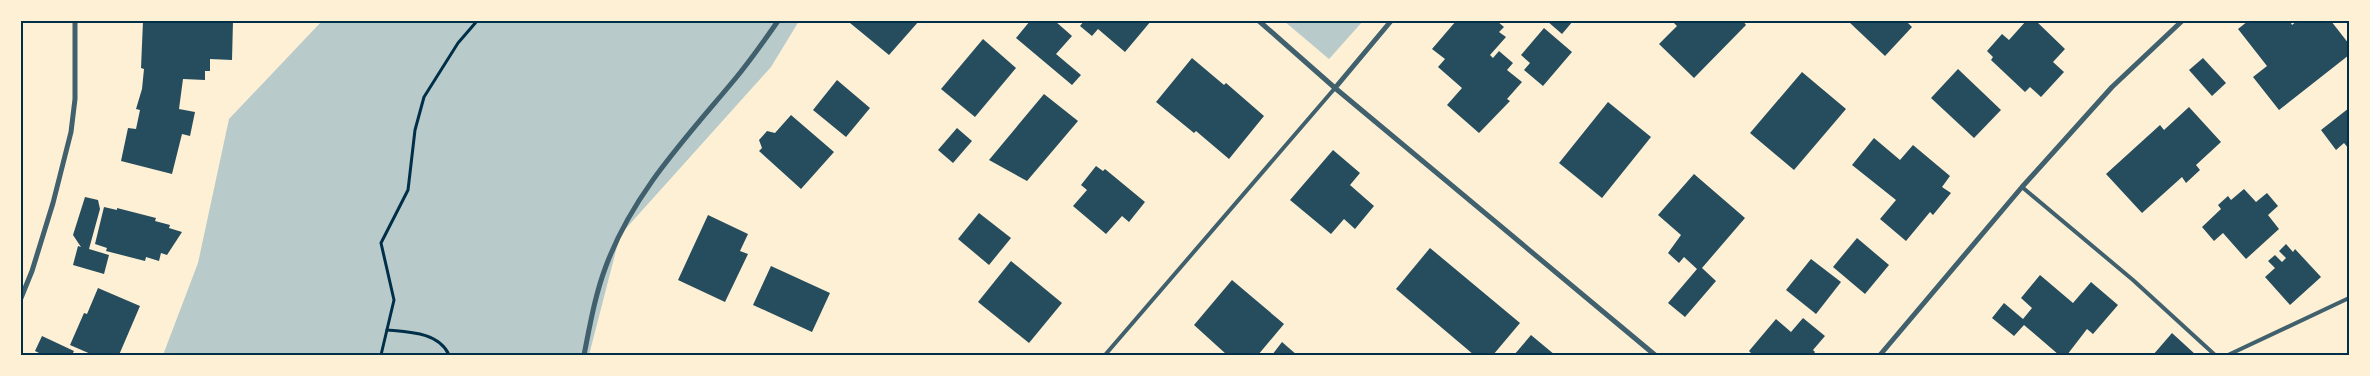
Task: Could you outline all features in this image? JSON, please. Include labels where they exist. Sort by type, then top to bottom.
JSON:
[{"type":"street","points":[[21,298],[32,271],[53,203],[70,132],[75,99],[76,21]]},
{"type":"street","points":[[584,355],[594,304],[606,265],[639,199],[654,176],[737,77],[778,21]]},
{"type":"street","points":[[1259,21],[1335,88],[1655,355]]},
{"type":"street","points":[[1335,88],[1391,21]]},
{"type":"street","points":[[1880,355],[2022,187],[2112,88],[2182,21]]},
{"type":"lane","points":[[1104,355],[1335,88]]},
{"type":"lane","points":[[2022,187],[2133,280],[2215,355]]},
{"type":"lane","points":[[2228,355],[2349,298]]},
{"type":"path","points":[[381,355],[394,300],[381,244],[408,190],[415,130],[424,97],[458,43],[477,21]]},
{"type":"path","points":[[387,330],[433,338],[446,348],[449,355]]},
{"type":"shaded area","points":[[322,21],[799,21],[771,67],[620,235],[589,355],[163,355],[198,263],[229,119]]},
{"type":"shaded area","points":[[1284,21],[1363,21],[1329,59]]},
{"type":"building","points":[[143,21],[233,21],[232,60],[210,59],[210,71],[205,71],[205,80],[183,79],[179,109],[195,112],[190,136],[182,134],[172,174],[121,161],[128,128],[136,129],[140,110],[136,109],[142,89],[144,69],[141,68]]},
{"type":"building","points":[[851,21],[919,21],[889,55],[850,23]]},
{"type":"building","points":[[1030,21],[1055,21],[1072,36],[1056,54],[1081,75],[1072,85],[1016,38]]},
{"type":"building","points":[[1084,21],[1151,21],[1125,52],[1098,29],[1092,36],[1080,26]]},
{"type":"building","points":[[1456,21],[1497,21],[1504,27],[1499,32],[1506,37],[1490,55],[1493,58],[1499,51],[1513,63],[1507,70],[1522,82],[1507,99],[1510,101],[1479,133],[1447,105],[1462,88],[1438,67],[1445,59],[1432,49]]},
{"type":"building","points":[[1547,21],[1573,21],[1562,34]]},
{"type":"building","points":[[1672,21],[1743,21],[1746,25],[1694,78],[1659,44],[1677,26]]},
{"type":"building","points":[[1848,21],[1906,21],[1912,27],[1885,56]]},
{"type":"building","points":[[2026,21],[2036,21],[2065,49],[2053,62],[2064,72],[2041,97],[2030,87],[2025,92],[1991,60],[1993,57],[1987,51],[2002,34],[2009,40]]},
{"type":"building","points":[[2248,21],[2290,21],[2292,25],[2297,21],[2331,21],[2349,44],[2349,55],[2279,110],[2253,77],[2267,66],[2238,29]]},
{"type":"building","points":[[1544,28],[1572,52],[1543,86],[1524,70],[1530,63],[1521,55]]},
{"type":"building","points":[[983,39],[1016,68],[975,117],[941,89]]},
{"type":"building","points":[[1192,58],[1224,85],[1226,83],[1264,116],[1229,159],[1196,131],[1194,133],[1156,102]]},
{"type":"building","points":[[2203,58],[2226,83],[2212,96],[2189,70]]},
{"type":"building","points":[[1958,69],[2001,110],[1974,138],[1931,98]]},
{"type":"building","points":[[1802,72],[1846,109],[1794,170],[1750,133]]},
{"type":"building","points":[[837,80],[870,108],[846,137],[813,110]]},
{"type":"building","points":[[1044,94],[1078,121],[1027,181],[989,160]]},
{"type":"building","points":[[1608,102],[1651,137],[1602,198],[1559,163]]},
{"type":"building","points":[[2189,107],[2221,142],[2196,165],[2200,170],[2186,183],[2182,177],[2142,213],[2106,174],[2160,125],[2164,130]]},
{"type":"building","points":[[2349,108],[2349,149],[2344,143],[2336,150],[2321,130]]},
{"type":"building","points":[[791,115],[834,152],[801,189],[759,151],[762,148],[759,140],[767,131],[775,133]]},
{"type":"building","points":[[957,128],[972,141],[953,163],[938,150]]},
{"type":"building","points":[[1874,138],[1900,160],[1913,145],[1950,176],[1942,187],[1951,193],[1933,215],[1930,212],[1906,241],[1880,219],[1896,200],[1852,165]]},
{"type":"building","points":[[1333,150],[1360,173],[1350,185],[1374,206],[1355,229],[1344,219],[1331,234],[1290,200]]},
{"type":"building","points":[[1096,166],[1103,171],[1105,169],[1145,202],[1129,222],[1122,216],[1106,234],[1073,206],[1087,190],[1081,185]]},
{"type":"building","points":[[1694,174],[1745,218],[1702,268],[1716,281],[1685,317],[1668,303],[1697,269],[1684,257],[1679,263],[1668,253],[1681,235],[1658,215]]},
{"type":"building","points":[[2244,189],[2256,202],[2267,193],[2278,206],[2268,215],[2279,229],[2246,259],[2223,233],[2214,241],[2202,227],[2221,209],[2218,205],[2228,196],[2231,200]]},
{"type":"building","points":[[85,197],[98,200],[100,209],[89,249],[109,255],[104,274],[73,265],[78,246],[81,247],[73,235]]},
{"type":"building","points":[[104,207],[117,210],[117,208],[156,218],[155,221],[170,225],[169,228],[182,232],[167,255],[161,253],[159,261],[146,257],[145,261],[106,251],[107,248],[95,244]]},
{"type":"building","points":[[979,213],[1011,238],[989,265],[958,239]]},
{"type":"building","points":[[708,215],[748,234],[740,251],[748,254],[725,302],[678,280]]},
{"type":"building","points":[[1857,238],[1889,265],[1865,294],[1833,267]]},
{"type":"building","points":[[2286,244],[2293,252],[2295,249],[2321,277],[2290,305],[2265,277],[2275,268],[2268,261],[2275,255],[2282,262],[2286,258],[2279,251]]},
{"type":"building","points":[[1430,248],[1520,323],[1493,355],[1474,355],[1396,289]]},
{"type":"building","points":[[1811,259],[1841,282],[1816,314],[1786,290]]},
{"type":"building","points":[[1011,261],[1062,303],[1029,343],[978,302]]},
{"type":"building","points":[[771,266],[830,293],[812,332],[753,305]]},
{"type":"building","points":[[2040,275],[2073,303],[2091,282],[2118,305],[2093,334],[2087,329],[2067,355],[2059,355],[2024,325],[2014,336],[1992,318],[2004,303],[2023,319],[2032,308],[2021,298]]},
{"type":"building","points":[[1232,280],[1284,324],[1258,355],[1226,354],[1194,325]]},
{"type":"building","points":[[98,288],[140,306],[119,355],[93,355],[70,345],[84,313],[87,314]]},
{"type":"building","points":[[1803,318],[1825,336],[1813,350],[1815,352],[1813,355],[1753,355],[1749,351],[1776,319],[1791,332]]},
{"type":"building","points":[[2172,333],[2196,355],[2153,355]]},
{"type":"building","points":[[1531,335],[1555,355],[1514,355]]},
{"type":"building","points":[[42,336],[74,351],[72,355],[43,355],[35,351]]},
{"type":"building","points":[[1282,342],[1297,355],[1272,355]]}]
